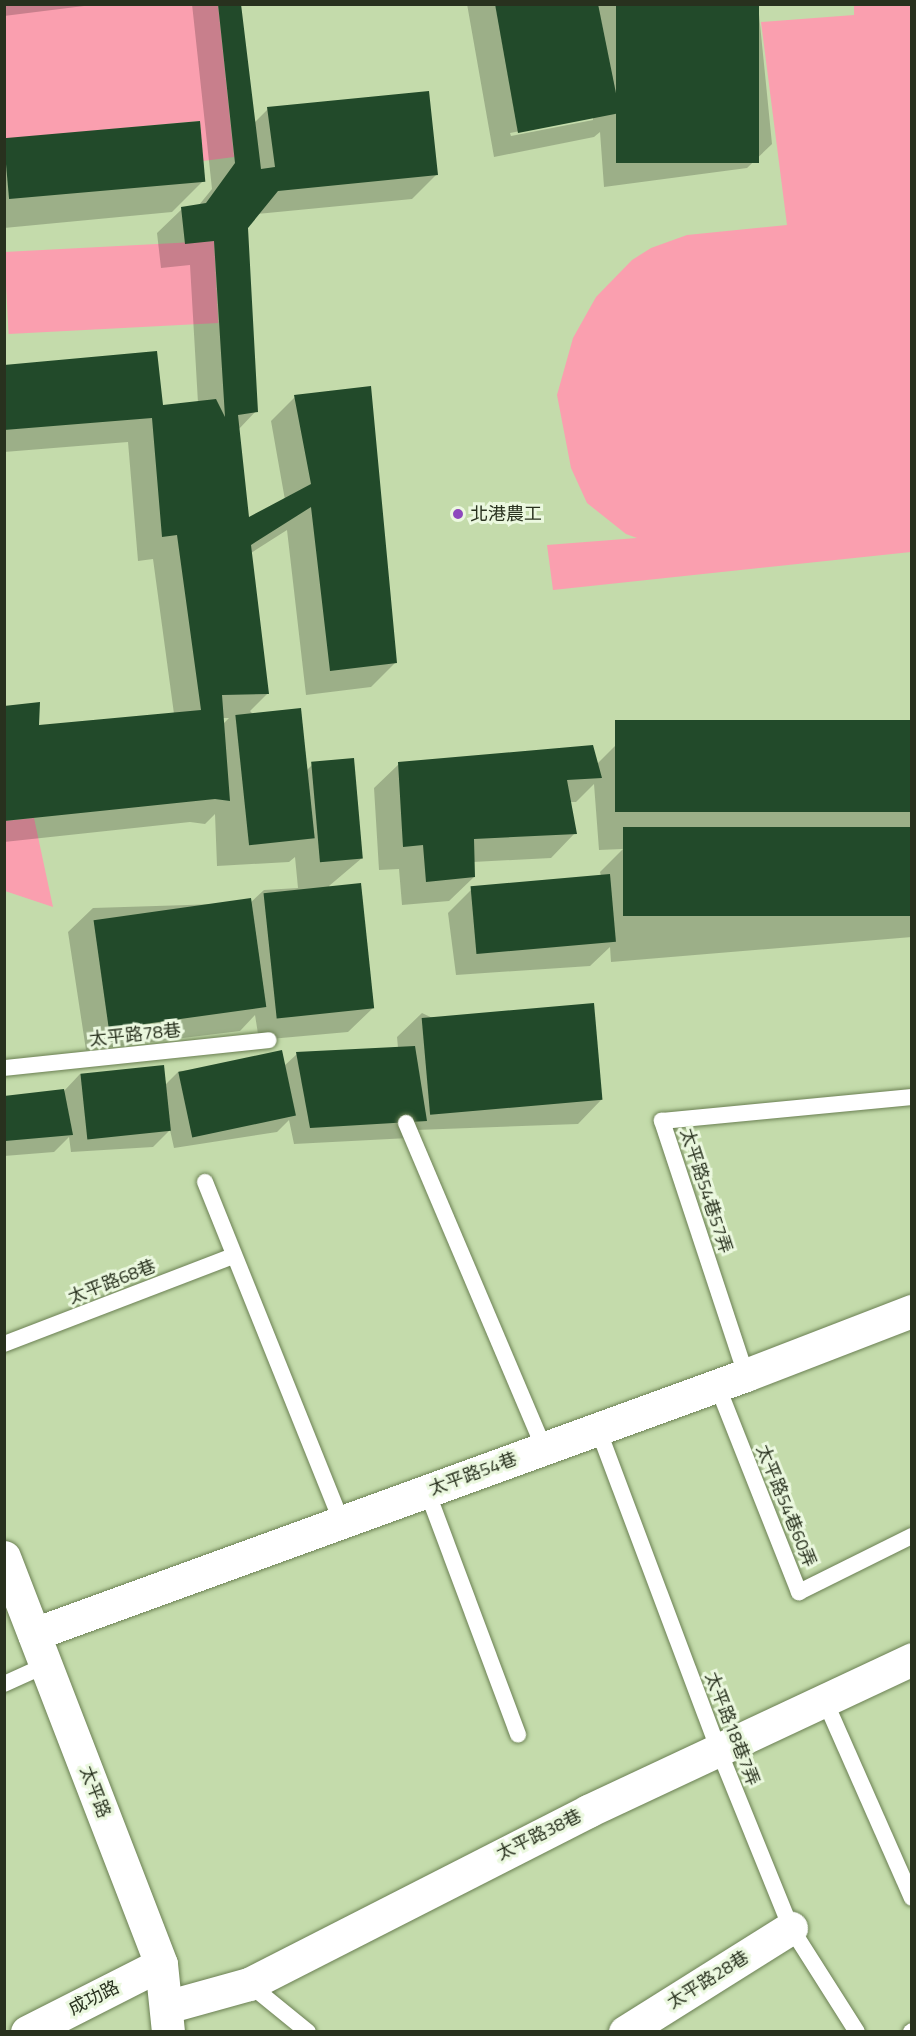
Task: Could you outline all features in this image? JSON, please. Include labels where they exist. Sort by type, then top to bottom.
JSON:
[{"type":"street","name":"太平路54巷","points":[[34,1634],[732,1380],[912,1311]]},
{"type":"street","name":"太平路","points":[[4,1557],[161,1964],[167,2019]]},
{"type":"street","name":"太平路38巷","points":[[167,2019],[249,1984],[463,1872],[912,1659]]},
{"type":"street","name":"太平路28巷","points":[[625,2031],[791,1928]]},
{"type":"street","name":"成功路","points":[[27,2031],[161,1964]]},
{"type":"lane","name":"太平路78巷","points":[[4,1068],[270,1040]]},
{"type":"lane","name":"太平路54巷57弄","points":[[732,1380],[662,1121],[912,1097]]},
{"type":"lane","points":[[406,1123],[544,1448]]},
{"type":"lane","points":[[205,1182],[342,1522]]},
{"type":"lane","name":"太平路68巷","points":[[4,1344],[233,1256]]},
{"type":"lane","name":"太平路54巷60弄","points":[[732,1380],[799,1592],[912,1536]]},
{"type":"lane","name":"太平路18巷7弄","points":[[598,1429],[719,1751],[791,1928],[857,2031]]},
{"type":"lane","points":[[427,1491],[518,1735]]},
{"type":"lane","points":[[4,1684],[46,1665]]},
{"type":"lane","points":[[825,1701],[912,1898]]},
{"type":"lane","points":[[249,1984],[308,2031]]},
{"type":"shaded area","points":[[5,5],[218,5],[234,157],[203,161],[200,121],[5,139]]},
{"type":"shaded area","points":[[854,5],[911,5],[911,552],[553,590],[547,545],[637,538],[626,534],[587,503],[571,468],[557,395],[573,338],[596,297],[632,260],[651,248],[687,235],[787,225],[761,22],[854,15]]},
{"type":"shaded area","points":[[214,241],[218,323],[9,334],[4,252]]},
{"type":"shaded area","points":[[34,818],[53,907],[5,891],[5,821]]},
{"type":"building","points":[[218,4],[241,4],[261,169],[275,167],[267,107],[429,91],[438,175],[278,191],[248,228],[258,412],[238,415],[249,517],[311,484],[294,395],[371,386],[397,663],[330,671],[311,507],[251,545],[269,694],[222,695],[230,801],[215,799],[4,821],[4,706],[40,702],[39,725],[201,710],[177,535],[162,537],[152,418],[4,430],[4,365],[157,351],[163,405],[216,399],[225,417],[214,241],[185,244],[181,207],[206,203],[235,163]]},
{"type":"building","points":[[495,4],[598,4],[620,113],[518,133]]},
{"type":"building","points":[[616,4],[759,4],[759,163],[616,163]]},
{"type":"building","points":[[200,121],[205,182],[9,199],[4,138]]},
{"type":"building","points":[[301,708],[315,838],[249,845],[235,715]]},
{"type":"building","points":[[615,720],[912,720],[912,812],[615,812]]},
{"type":"building","points":[[593,745],[602,778],[567,780],[577,834],[474,839],[475,877],[426,882],[423,845],[403,847],[398,762]]},
{"type":"building","points":[[354,758],[363,859],[320,862],[311,762]]},
{"type":"building","points":[[623,827],[912,827],[912,916],[623,916]]},
{"type":"building","points":[[610,874],[616,942],[476,954],[471,886]]},
{"type":"building","points":[[361,883],[374,1008],[277,1019],[264,893]]},
{"type":"building","points":[[251,898],[266,1007],[109,1029],[94,920]]},
{"type":"building","points":[[594,1003],[602,1100],[430,1115],[422,1018]]},
{"type":"building","points":[[415,1046],[427,1121],[310,1128],[296,1052]]},
{"type":"building","points":[[282,1050],[296,1116],[192,1138],[178,1072]]},
{"type":"building","points":[[164,1065],[171,1131],[87,1139],[80,1074]]},
{"type":"building","points":[[64,1089],[73,1135],[5,1141],[4,1096]]},
{"type":"place","name":"北港農工","points":[[458,514]]}]
